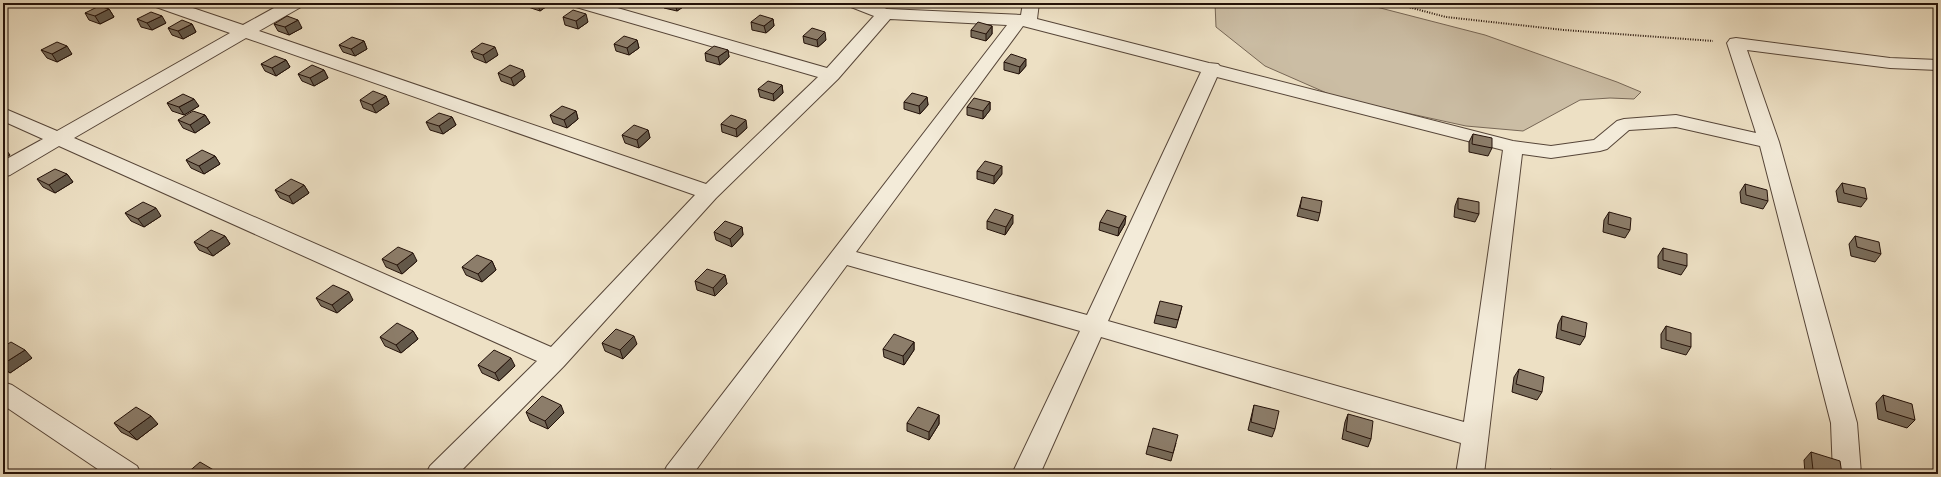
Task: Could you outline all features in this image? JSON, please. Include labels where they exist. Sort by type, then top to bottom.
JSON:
[{"type":"street","points":[[162,3],[709,193]]},
{"type":"street","points":[[3,170],[295,3]]},
{"type":"street","points":[[582,3],[831,76]]},
{"type":"street","points":[[857,3],[885,14],[1026,15],[1212,68],[1513,147],[1551,152],[1600,145],[1624,124],[1676,121],[1768,142]]},
{"type":"street","points":[[440,474],[556,359],[709,193],[831,76],[885,14]]},
{"type":"street","points":[[677,474],[1026,15]]},
{"type":"street","points":[[1847,474],[1844,423],[1768,142],[1736,43],[1890,63],[1938,65]]},
{"type":"street","points":[[1026,474],[1212,68]]},
{"type":"street","points":[[3,114],[556,359]]},
{"type":"street","points":[[1470,474],[1513,147]]},
{"type":"street","points":[[842,256],[1094,326],[1474,436]]},
{"type":"street","points":[[3,392],[127,474]]},
{"type":"path","points":[[1393,3],[1446,17],[1564,30],[1736,43]]},
{"type":"shaded area","points":[[1215,3],[1361,3],[1485,35],[1641,92],[1634,99],[1610,98],[1580,100],[1523,131],[1466,126],[1338,98],[1265,66],[1216,27]]},
{"type":"building","points":[[99,6],[109,9],[95,16],[85,13]]},
{"type":"building","points":[[573,10],[586,14],[576,21],[563,17]]},
{"type":"building","points":[[151,12],[162,16],[147,23],[137,19]]},
{"type":"building","points":[[760,15],[773,19],[764,26],[751,22]]},
{"type":"building","points":[[287,16],[298,20],[285,27],[274,24]]},
{"type":"building","points":[[182,20],[192,24],[178,31],[168,28]]},
{"type":"building","points":[[978,22],[992,26],[986,34],[971,30]]},
{"type":"building","points":[[812,28],[825,32],[817,40],[803,36]]},
{"type":"building","points":[[624,36],[637,40],[627,48],[614,44]]},
{"type":"building","points":[[352,37],[364,41],[351,49],[339,45]]},
{"type":"building","points":[[57,42],[67,46],[52,54],[41,50]]},
{"type":"building","points":[[482,43],[495,47],[483,55],[471,51]]},
{"type":"building","points":[[714,46],[728,50],[718,57],[705,53]]},
{"type":"building","points":[[1011,54],[1026,59],[1020,67],[1004,62]]},
{"type":"building","points":[[275,56],[286,60],[272,68],[261,64]]},
{"type":"building","points":[[312,65],[324,70],[310,78],[298,74]]},
{"type":"building","points":[[510,65],[523,70],[511,78],[498,73]]},
{"type":"building","points":[[768,81],[782,85],[773,94],[758,89]]},
{"type":"building","points":[[373,91],[386,96],[372,105],[360,100]]},
{"type":"building","points":[[912,93],[927,97],[919,106],[904,102]]},
{"type":"building","points":[[183,94],[194,99],[179,107],[167,103]]},
{"type":"building","points":[[974,98],[990,102],[983,111],[967,107]]},
{"type":"building","points":[[562,106],[576,111],[564,120],[550,115]]},
{"type":"building","points":[[193,111],[205,115],[190,125],[178,120]]},
{"type":"building","points":[[439,113],[452,117],[439,126],[426,122]]},
{"type":"building","points":[[731,115],[746,120],[736,129],[721,124]]},
{"type":"building","points":[[634,125],[648,130],[637,140],[622,135]]},
{"type":"building","points":[[1473,134],[1492,138],[1492,148],[1472,144]]},
{"type":"building","points":[[202,150],[215,156],[199,166],[186,160]]},
{"type":"building","points":[[985,161],[1002,166],[994,176],[977,171]]},
{"type":"building","points":[[55,169],[67,174],[49,185],[37,179]]},
{"type":"building","points":[[291,179],[304,185],[289,196],[275,190]]},
{"type":"building","points":[[1842,183],[1865,188],[1867,199],[1844,193]]},
{"type":"building","points":[[1745,184],[1767,190],[1768,201],[1746,195]]},
{"type":"building","points":[[1302,197],[1322,201],[1320,213],[1300,208]]},
{"type":"building","points":[[1458,198],[1479,202],[1479,214],[1458,209]]},
{"type":"building","points":[[143,202],[156,208],[138,219],[125,213]]},
{"type":"building","points":[[995,209],[1013,215],[1006,227],[987,221]]},
{"type":"building","points":[[1107,210],[1126,216],[1119,228],[1100,222]]},
{"type":"building","points":[[1609,212],[1631,218],[1630,230],[1608,224]]},
{"type":"building","points":[[725,221],[742,227],[730,239],[714,232]]},
{"type":"building","points":[[211,230],[225,236],[207,248],[194,242]]},
{"type":"building","points":[[1855,236],[1879,242],[1881,254],[1857,247]]},
{"type":"building","points":[[398,247],[413,253],[397,265],[382,259]]},
{"type":"building","points":[[1663,248],[1687,254],[1687,266],[1663,260]]},
{"type":"building","points":[[477,255],[492,261],[478,274],[462,267]]},
{"type":"building","points":[[707,269],[725,275],[713,288],[695,281]]},
{"type":"building","points":[[333,285],[349,292],[332,305],[316,298]]},
{"type":"building","points":[[1160,301],[1182,306],[1178,320],[1156,315]]},
{"type":"building","points":[[1562,316],[1587,323],[1585,337],[1561,330]]},
{"type":"building","points":[[397,323],[413,331],[396,345],[380,337]]},
{"type":"building","points":[[1666,326],[1691,333],[1691,347],[1666,340]]},
{"type":"building","points":[[616,329],[634,336],[620,350],[602,343]]},
{"type":"building","points":[[894,334],[914,342],[903,356],[883,349]]},
{"type":"building","points":[[11,342],[25,350],[3,364],[3,347]]},
{"type":"building","points":[[494,350],[511,358],[495,373],[478,365]]},
{"type":"building","points":[[1519,369],[1544,377],[1542,392],[1516,384]]},
{"type":"building","points":[[1883,395],[1912,404],[1915,420],[1886,411]]},
{"type":"building","points":[[542,396],[561,405],[545,421],[526,412]]},
{"type":"building","points":[[1254,405],[1279,411],[1275,429],[1251,422]]},
{"type":"building","points":[[136,407],[151,416],[129,432],[114,423]]},
{"type":"building","points":[[918,407],[939,415],[929,432],[907,423]]},
{"type":"building","points":[[1348,414],[1373,421],[1371,439],[1346,431]]},
{"type":"building","points":[[1153,428],[1178,435],[1173,453],[1148,446]]},
{"type":"building","points":[[1811,452],[1840,461],[1842,474],[1826,474],[1813,470]]},
{"type":"building","points":[[200,462],[217,472],[214,474],[186,474]]},
{"type":"building","points":[[1550,469],[1563,474],[1549,474]]}]
